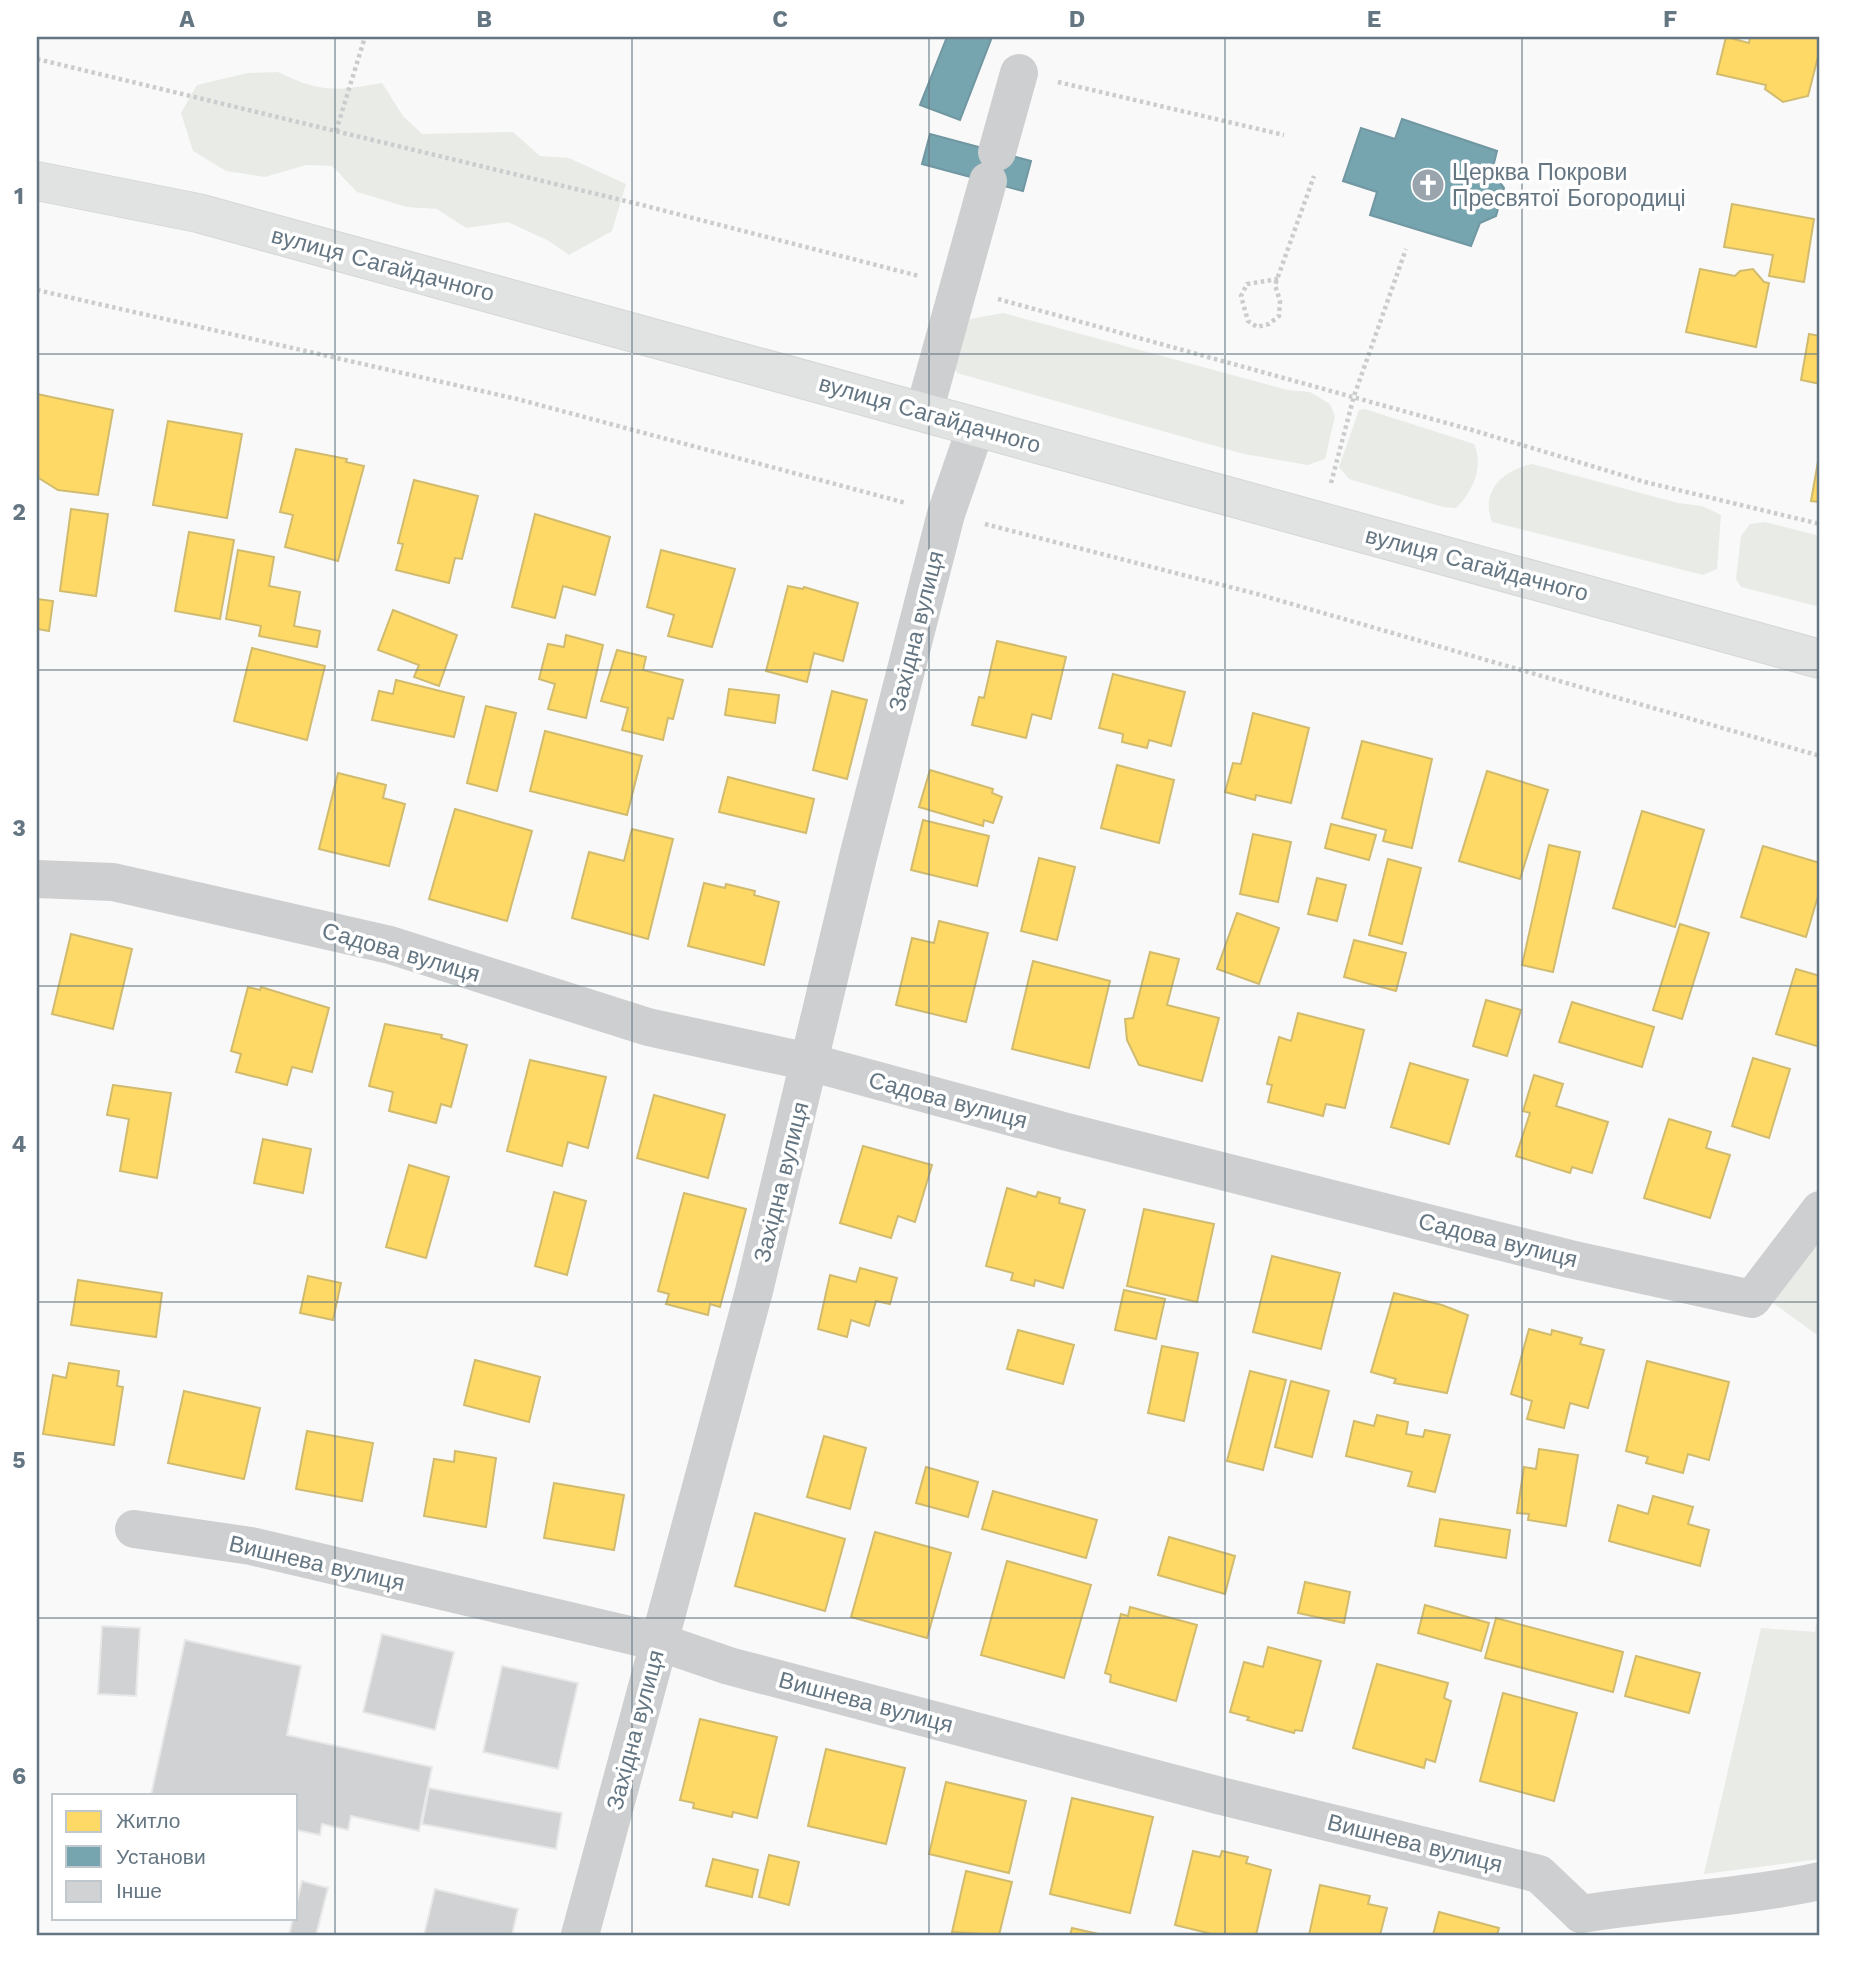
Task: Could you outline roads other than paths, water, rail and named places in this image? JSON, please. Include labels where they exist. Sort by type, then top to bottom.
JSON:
[{"type":"main road","name":"вулиця Сагайдачного","points":[[37,181],[198,213],[1820,659]]},
{"type":"street","points":[[924,412],[1019,73]]},
{"type":"street","name":"Західна вулиця","points":[[580,1935],[754,1291],[946,514],[976,427]]},
{"type":"street","name":"Садова вулиця","points":[[37,879],[113,882],[390,945],[648,1027],[809,1062],[1067,1132],[1570,1259],[1752,1299],[1820,1210]]},
{"type":"street","name":"Вишнева вулиця","points":[[134,1529],[251,1546],[659,1642],[729,1666],[1221,1796],[1539,1874],[1576,1925]]},
{"type":"street","points":[[1576,1925],[1647,1903],[1774,1891],[1820,1881]]},
{"type":"place","name":"Церква Покрови Пресвятої Богородиці","points":[[1428,185]]}]
